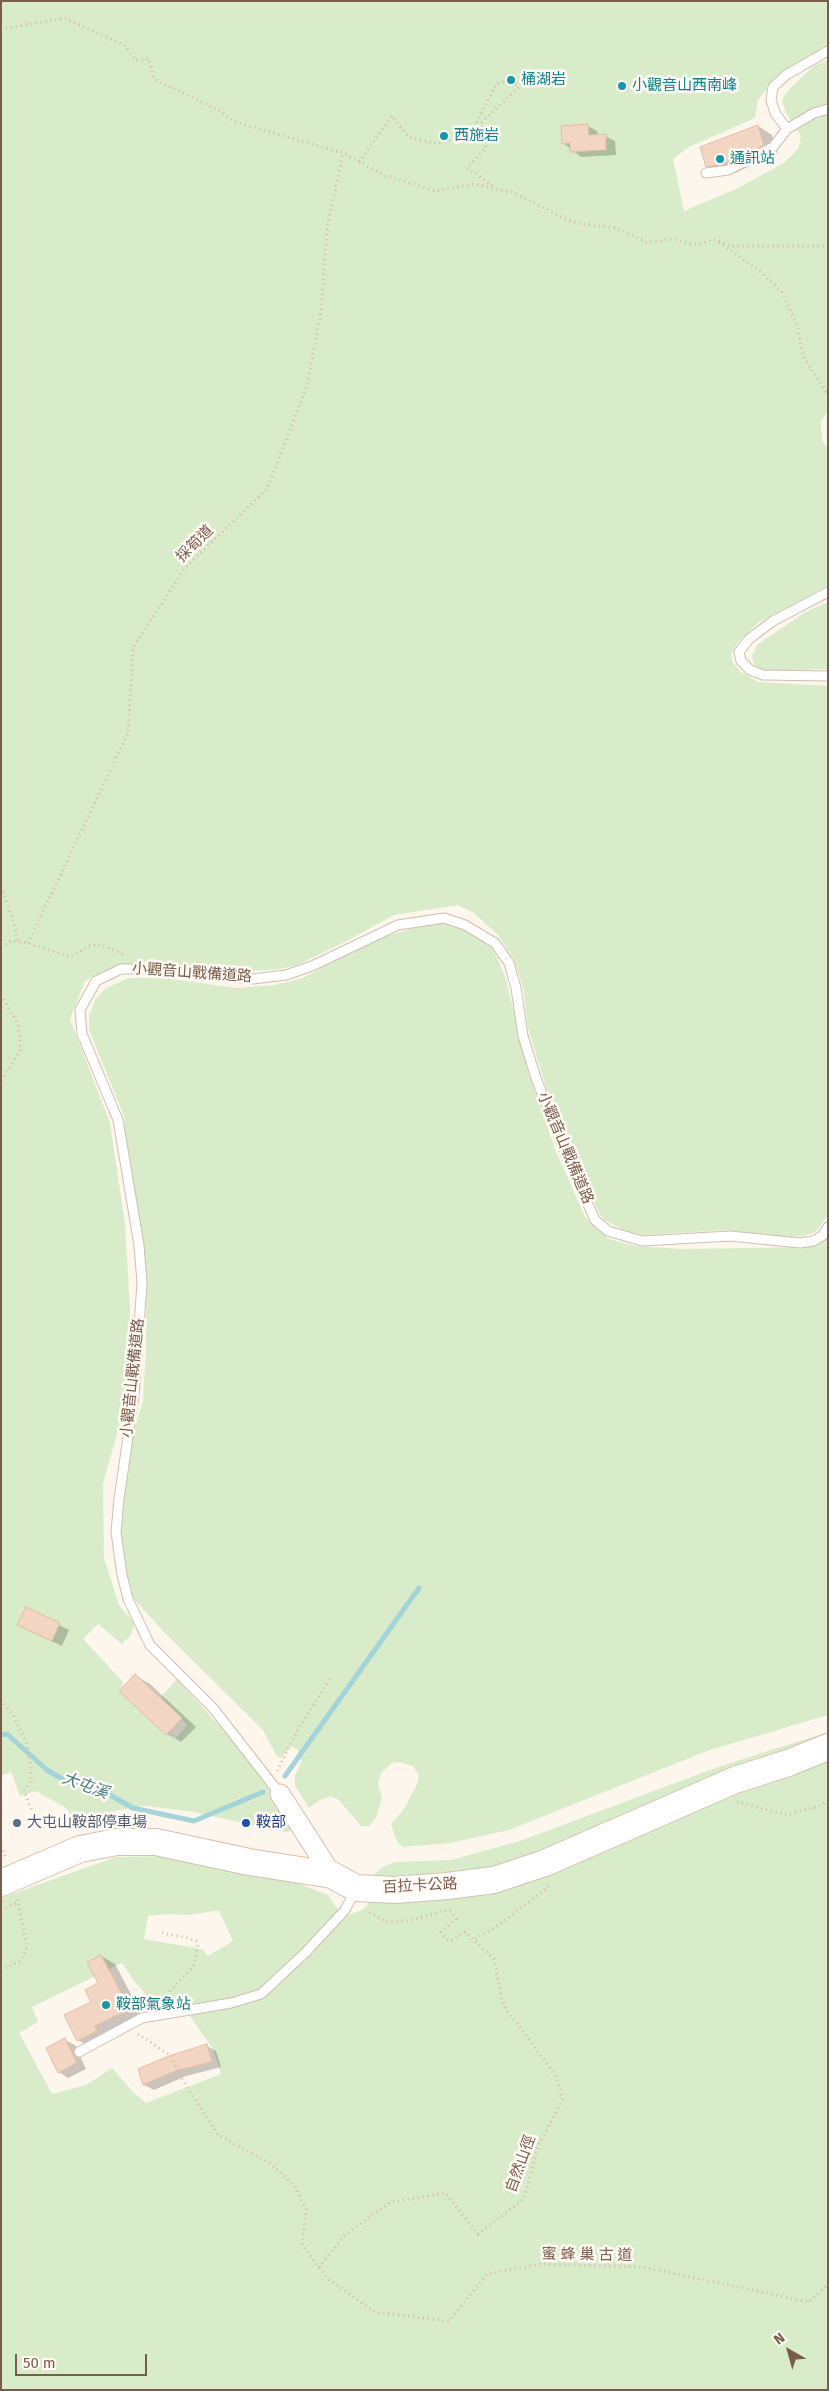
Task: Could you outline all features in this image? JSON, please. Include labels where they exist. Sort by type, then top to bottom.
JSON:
[{"type":"main road","name":"百拉卡公路","points":[[8,1886],[80,1849],[117,1842],[156,1842],[249,1862],[332,1875],[352,1895],[494,1880],[545,1862],[736,1780],[788,1763],[828,1747]]},
{"type":"street","points":[[276,1787],[332,1875]]},
{"type":"lane","points":[[787,129],[773,106],[771,100],[773,87],[786,75],[828,51]]},
{"type":"lane","points":[[706,173],[728,170],[773,147],[787,129],[814,112],[828,109]]},
{"type":"lane","points":[[828,592],[773,621],[749,639],[739,652],[741,661],[750,670],[763,675],[828,676]]},
{"type":"lane","name":"小觀音山戰備道路","points":[[276,1787],[213,1708],[150,1645],[128,1599],[122,1575],[116,1532],[118,1499],[134,1396],[142,1283],[139,1245],[118,1120],[82,1034],[80,1010],[96,981],[121,969],[149,969],[253,979],[286,975],[312,966],[398,925],[444,918],[465,925],[495,943],[509,962],[516,988],[523,1036],[536,1078],[565,1153],[595,1220],[608,1231],[642,1241],[730,1236],[800,1243],[813,1241],[822,1236],[828,1226]]},
{"type":"lane","points":[[79,2052],[142,2018],[232,2003],[261,1994],[305,1953],[345,1910],[352,1895]]},
{"type":"path","points":[[1,29],[64,18],[124,45],[135,60],[149,59],[154,79],[218,110],[235,122],[343,153],[384,176],[435,191],[475,184],[499,189],[515,193],[535,206],[577,223],[617,228],[646,242],[673,238],[692,244],[703,243],[713,239],[731,246],[828,246]]},
{"type":"path","points":[[359,162],[392,116],[409,137],[437,144],[472,132],[496,84],[510,80],[520,87],[481,122],[486,148],[467,168],[499,189]]},
{"type":"path","name":"採筍道","points":[[28,943],[128,733],[133,648],[184,569],[267,489],[307,386],[321,312],[327,228],[343,153]]},
{"type":"path","points":[[713,239],[762,273],[782,292],[797,325],[803,356],[828,395]]},
{"type":"path","points":[[1,887],[14,923],[18,942]]},
{"type":"path","points":[[1,947],[11,941],[28,943],[70,957],[89,946],[100,944],[109,946],[149,969]]},
{"type":"path","points":[[1,995],[18,1024],[21,1049],[1,1082]]},
{"type":"path","points":[[276,1787],[297,1731],[332,1676]]},
{"type":"path","points":[[1,1700],[13,1715],[28,1746],[32,1780],[24,1791],[34,1816]]},
{"type":"path","points":[[736,1802],[787,1815],[819,1806],[828,1801]]},
{"type":"path","points":[[1,1846],[5,1856]]},
{"type":"path","points":[[352,1895],[386,1922],[408,1921],[447,1910],[451,1911],[456,1919],[441,1932],[446,1939],[451,1941],[465,1932],[474,1939],[499,1924],[555,1882]]},
{"type":"path","points":[[1,1970],[22,1960],[27,1948],[19,1902],[8,1886]]},
{"type":"path","points":[[1,1909],[19,1902]]},
{"type":"path","points":[[142,2018],[184,1978],[193,1967],[197,1954],[198,1945],[196,1941],[159,1931]]},
{"type":"path","name":"自然山徑","points":[[319,2267],[346,2234],[391,2202],[445,2193],[478,2234],[524,2199],[538,2146],[563,2098],[555,2075],[509,2015],[502,2000],[494,1959],[474,1939]]},
{"type":"path","name":"蜜 蜂 巢 古 道","points":[[126,2026],[171,2056],[180,2076],[218,2136],[270,2163],[295,2186],[306,2209],[302,2246],[328,2279],[375,2312],[449,2322],[487,2274],[542,2264],[642,2267],[809,2302],[828,2284]]},
{"type":"green space","points":[[1,1],[828,1],[828,46],[780,74],[758,100],[755,118],[689,147],[673,159],[684,211],[738,188],[784,163],[798,149],[801,136],[786,113],[782,101],[786,93],[814,66],[828,60],[828,410],[821,422],[821,430],[823,442],[828,448],[828,586],[759,622],[737,643],[731,654],[733,663],[741,672],[758,682],[828,686],[828,1215],[821,1225],[815,1232],[804,1236],[790,1237],[725,1230],[644,1235],[627,1232],[604,1220],[598,1211],[549,1097],[528,1028],[523,987],[513,958],[498,935],[474,913],[458,905],[394,915],[347,941],[295,966],[273,970],[236,971],[160,964],[128,965],[103,971],[85,981],[70,1019],[110,1123],[125,1224],[130,1308],[128,1395],[103,1484],[104,1558],[119,1605],[135,1624],[130,1636],[122,1644],[98,1624],[83,1639],[123,1682],[121,1687],[175,1739],[187,1725],[161,1697],[177,1679],[248,1758],[290,1820],[293,1830],[286,1832],[188,1811],[145,1806],[73,1818],[66,1808],[36,1791],[20,1796],[11,1772],[1,1776]]},
{"type":"green space","points":[[828,602],[828,669],[765,671],[754,665],[752,656],[757,645],[804,613]]},
{"type":"green space","points":[[449,921],[482,934],[496,955],[506,979],[528,1072],[555,1149],[585,1217],[609,1239],[636,1246],[681,1249],[811,1247],[828,1238],[828,1715],[707,1751],[509,1830],[450,1843],[403,1847],[397,1842],[391,1824],[404,1809],[416,1787],[419,1776],[413,1766],[400,1762],[392,1763],[381,1773],[378,1784],[382,1798],[376,1818],[369,1826],[361,1826],[339,1800],[331,1796],[320,1800],[309,1808],[295,1786],[295,1775],[302,1761],[297,1749],[291,1747],[280,1758],[276,1755],[263,1730],[165,1633],[133,1598],[120,1567],[118,1526],[133,1435],[143,1400],[146,1349],[146,1268],[128,1161],[124,1116],[89,1030],[89,1016],[95,1000],[106,988],[129,978],[158,977],[236,988],[275,985],[303,978],[368,942],[420,926]]},
{"type":"green space","points":[[828,1732],[828,2390],[1,2390],[1,1898],[116,1857],[177,1856],[300,1884],[328,1895],[338,1910],[345,1916],[362,1910],[369,1903],[372,1876],[383,1867],[395,1862],[451,1860],[520,1841],[718,1767]],"holes":[[[219,1911],[233,1941],[208,1956],[202,1949],[144,1939],[148,1916],[168,1914],[189,1915]],[[122,1963],[134,1981],[163,2014],[189,2015],[213,2049],[221,2074],[146,2103],[133,2092],[112,2068],[86,2085],[52,2094],[19,2033],[38,2022],[32,2007]]]},
{"type":"building","points":[[588,124],[589,135],[606,134],[606,150],[570,152],[570,143],[562,144],[561,126]]},
{"type":"building","name":"通訊站","points":[[758,125],[764,145],[720,165],[706,167],[700,147]]},
{"type":"building","points":[[26,1607],[60,1623],[52,1641],[17,1625]]},
{"type":"building","points":[[135,1674],[182,1718],[166,1735],[119,1691]]},
{"type":"building","name":"鞍部氣象站","points":[[101,1955],[130,2009],[95,2026],[97,2031],[77,2041],[64,2015],[91,2002],[85,1990],[98,1983],[87,1962]]},
{"type":"building","points":[[65,2038],[77,2063],[58,2073],[46,2048]]},
{"type":"building","points":[[207,2044],[212,2062],[175,2071],[143,2085],[138,2069],[169,2056]]},
{"type":"waterway","name":"大屯溪","points":[[285,1776],[419,1588]]},
{"type":"waterway","name":"大屯溪","points":[[1,1735],[7,1734],[47,1770],[69,1783],[103,1791],[133,1808],[194,1821],[263,1792]]},
{"type":"place","name":"桶湖岩","points":[[511,80]]},
{"type":"place","name":"小觀音山西南峰","points":[[622,86]]},
{"type":"place","name":"西施岩","points":[[444,136]]},
{"type":"place","name":"通訊站","points":[[720,159]]},
{"type":"place","name":"大屯山鞍部停車場","points":[[17,1823]]},
{"type":"place","name":"鞍部","points":[[246,1823]]},
{"type":"place","name":"鞍部氣象站","points":[[106,2005]]}]
